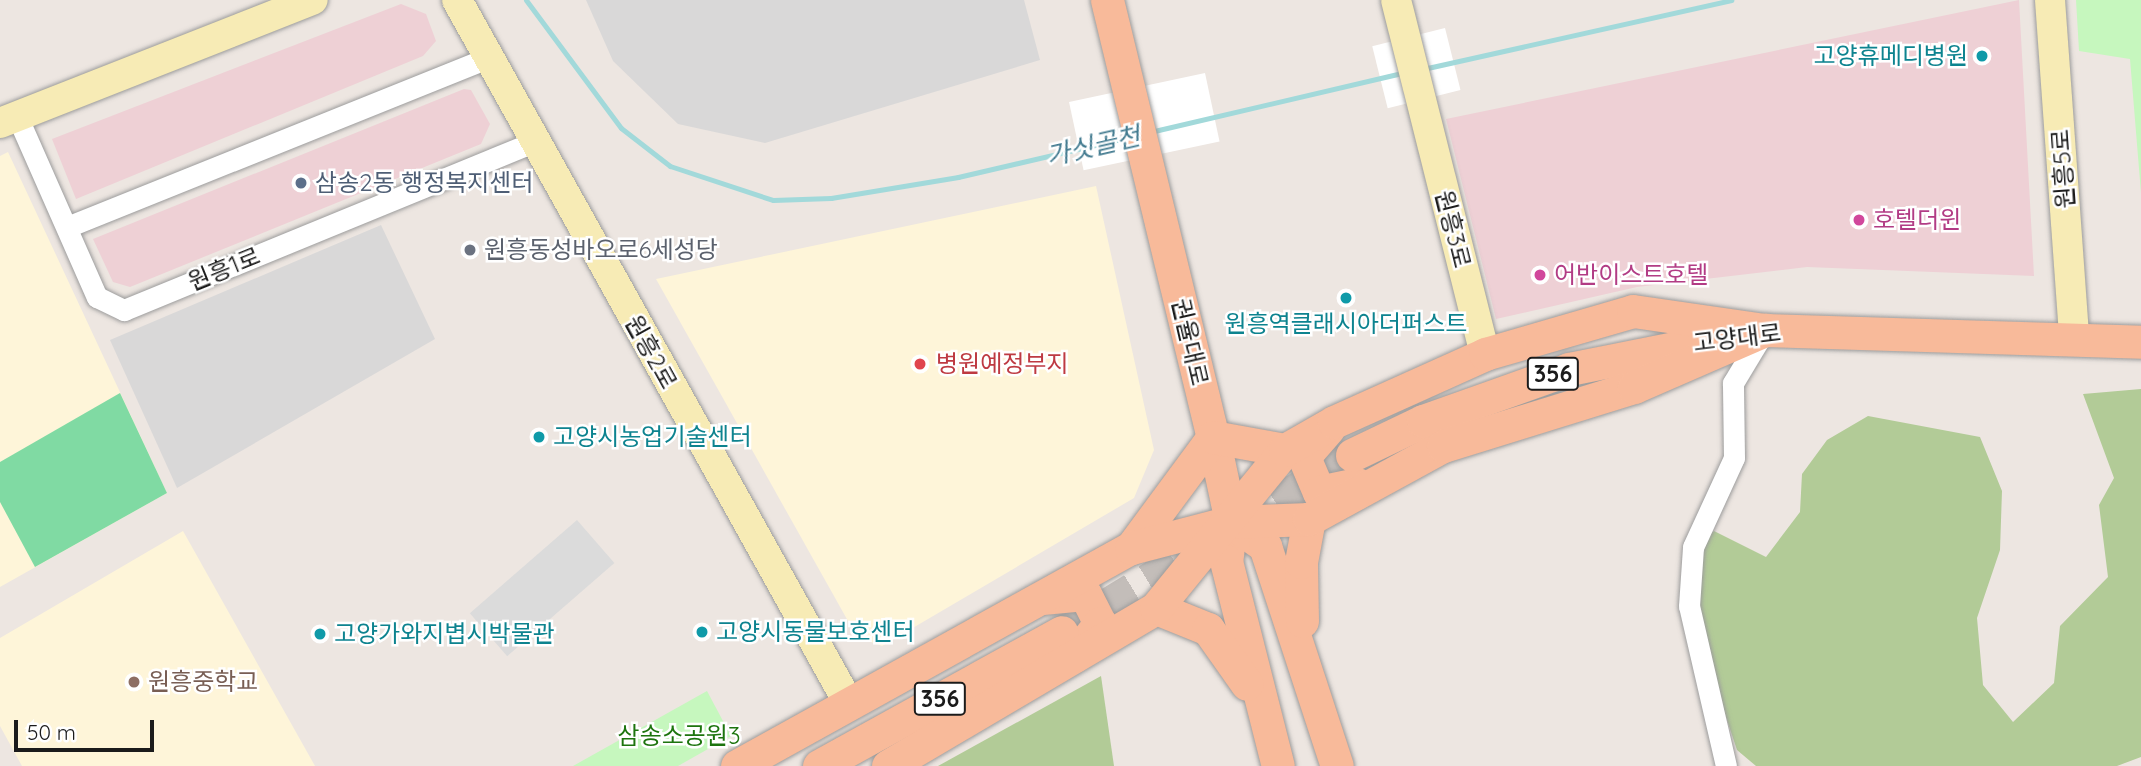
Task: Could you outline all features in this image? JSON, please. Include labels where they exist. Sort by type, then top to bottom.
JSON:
[{"type":"main road","name":"권율대로","points":[[1107,0],[1213,438],[1231,522],[1226,561],[1278,766]]},
{"type":"main road","points":[[1065,647],[1156,608],[1231,522],[1286,450],[1334,422],[1485,355],[1633,311],[1765,330]]},
{"type":"main road","name":"고양대로","points":[[1361,468],[1423,421],[1557,373],[1765,330],[2141,342]]},
{"type":"main road","points":[[1334,422],[1304,457],[1319,492],[1361,468]]},
{"type":"main road","points":[[1131,548],[1213,438],[1286,450]]},
{"type":"main road","points":[[1309,692],[1299,590],[1309,519],[1361,468]]},
{"type":"main road","points":[[737,766],[1033,598],[1131,548],[1231,522],[1309,519]]},
{"type":"main road","points":[[1231,522],[1265,546],[1309,692],[1337,766]]},
{"type":"main road","points":[[888,766],[1100,624],[1085,594],[1033,598]]},
{"type":"main road","points":[[1156,608],[1208,629],[1263,710]]},
{"type":"main road","name":"356","points":[[819,766],[1065,647]]},
{"type":"street","name":"원흥1로","points":[[313,0],[8,119],[66,227],[97,297],[124,310],[534,142]]},
{"type":"street","name":"원흥2로","points":[[457,0],[848,702]]},
{"type":"street","name":"원흥3로","points":[[1396,0],[1485,355]]},
{"type":"street","name":"원흥5로","points":[[2050,0],[2074,338]]},
{"type":"street","points":[[66,227],[489,57]]},
{"type":"street","points":[[1726,766],[1689,606],[1693,547],[1734,458],[1733,383],[1765,330]]},
{"type":"shaded area","points":[[586,0],[1024,0],[1040,60],[765,143],[678,124],[613,61]]},
{"type":"shaded area","points":[[2019,0],[2034,276],[1807,267],[1637,287],[1496,319],[1446,119]]},
{"type":"shaded area","points":[[401,4],[426,14],[436,41],[423,56],[76,199],[52,139]]},
{"type":"shaded area","points":[[464,89],[471,90],[490,124],[481,144],[130,287],[113,282],[93,239]]},
{"type":"shaded area","points":[[8,152],[167,493],[0,587],[0,156]]},
{"type":"shaded area","name":"병원예정부지","points":[[1096,186],[1154,450],[1134,498],[882,646],[857,637],[656,279]]},
{"type":"shaded area","points":[[381,225],[435,339],[177,488],[110,340]]},
{"type":"shaded area","points":[[577,520],[614,563],[507,656],[470,613]]},
{"type":"shaded area","name":"원흥중학교","points":[[183,531],[315,766],[22,766],[0,726],[0,638]]},
{"type":"green space","points":[[2076,0],[2141,0],[2141,193],[2130,59],[2079,51]]},
{"type":"green space","points":[[2141,389],[2141,757],[2117,766],[1756,766],[1737,750],[1689,606],[1693,547],[1714,531],[1766,557],[1800,512],[1802,474],[1827,440],[1868,416],[1980,437],[2002,491],[2000,550],[1977,618],[1983,685],[2013,722],[2054,683],[2060,626],[2108,577],[2099,505],[2114,478],[2083,394]]},
{"type":"green space","points":[[120,393],[167,493],[35,567],[0,502],[0,462]]},
{"type":"green space","points":[[1101,676],[1114,766],[938,766]]},
{"type":"green space","name":"삼송소공원3","points":[[707,691],[731,736],[678,766],[573,766]]},
{"type":"pier","points":[[1445,28],[1460,90],[1388,108],[1372,46]]},
{"type":"pier","points":[[1205,73],[1220,141],[1084,170],[1069,102]]},
{"type":"waterway","name":"가싯골천","points":[[526,0],[621,128],[670,166],[773,200],[831,198],[958,177],[1130,137]]},
{"type":"waterway","name":"가싯골천","points":[[1423,69],[1731,0]]},
{"type":"waterway","name":"가싯골천","points":[[1150,132],[1406,72]]},
{"type":"tunnel","points":[[1062,632],[1352,455]]},
{"type":"place","name":"고양휴메디병원","points":[[1982,56]]},
{"type":"place","name":"삼송2동 행정복지센터","points":[[301,183]]},
{"type":"place","name":"호텔더윈","points":[[1859,220]]},
{"type":"place","name":"원흥동성바오로6세성당","points":[[470,250]]},
{"type":"place","name":"어반이스트호텔","points":[[1540,275]]},
{"type":"place","name":"원흥역클래시아더퍼스트","points":[[1346,298]]},
{"type":"place","name":"병원예정부지","points":[[920,364]]},
{"type":"place","name":"고양시농업기술센터","points":[[539,437]]},
{"type":"place","name":"고양시동물보호센터","points":[[702,632]]},
{"type":"place","name":"고양가와지볍시박물관","points":[[320,634]]},
{"type":"place","name":"원흥중학교","points":[[134,682]]}]
